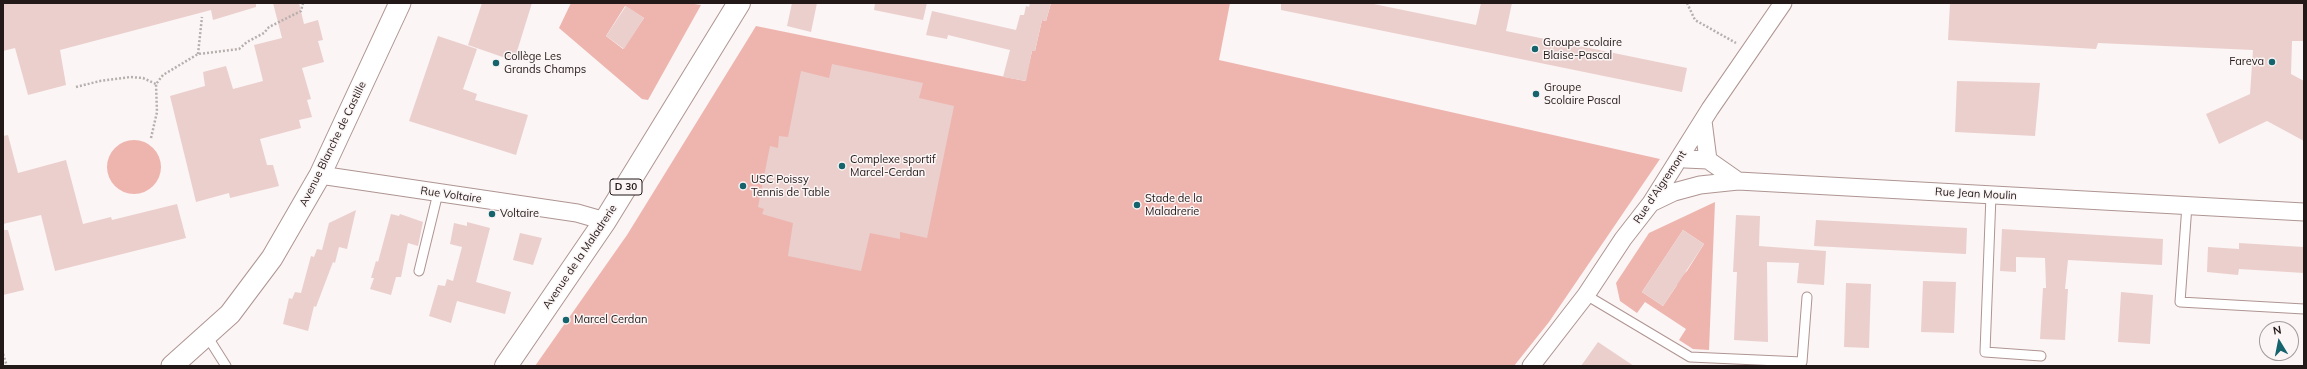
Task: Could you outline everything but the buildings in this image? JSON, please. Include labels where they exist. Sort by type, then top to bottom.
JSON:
[{"type":"main road","name":"Avenue de la Maladrerie","points":[[506,366],[605,221],[739,3]]},
{"type":"street","name":"Avenue Blanche de Castille","points":[[172,366],[230,314],[272,258],[320,175],[400,3]]},
{"type":"street","name":"Rue d'Aigremont","points":[[1531,366],[1586,295],[1623,239],[1651,203],[1684,156],[1703,121],[1783,3]]},
{"type":"street","points":[[1703,121],[1708,160]]},
{"type":"street","points":[[1684,156],[1708,160],[1738,181]]},
{"type":"street","points":[[1684,156],[1700,185]]},
{"type":"street","name":"Rue Voltaire","points":[[320,175],[577,213],[605,221]]},
{"type":"street","name":"Rue Jean Moulin","points":[[1651,203],[1674,192],[1700,185],[1738,181],[2304,212]]},
{"type":"lane","points":[[419,271],[438,193]]},
{"type":"lane","points":[[1991,194],[1985,352],[2041,356]]},
{"type":"lane","points":[[2187,205],[2180,302],[2304,309]]},
{"type":"lane","points":[[1586,295],[1690,357],[1802,362],[1807,297]]},
{"type":"lane","points":[[207,336],[226,366]]},
{"type":"path","points":[[151,138],[158,112],[156,84],[163,75],[198,54],[239,49],[273,24],[301,10],[303,3]]},
{"type":"path","points":[[1687,3],[1695,20],[1717,34],[1751,50]]},
{"type":"path","points":[[198,54],[202,17]]},
{"type":"path","points":[[76,87],[107,80],[130,77],[143,78],[156,84]]},
{"type":"path","points":[[3,354],[7,366]]},
{"type":"shaded area","points":[[571,3],[688,3],[701,5],[648,100],[642,99],[559,28]],"holes":[[[625,6],[644,18],[623,49],[606,36]]]},
{"type":"shaded area","name":"Stade de la Maladrerie","points":[[1051,3],[1230,3],[1219,60],[1660,159],[1549,322],[1514,366],[535,366],[627,235],[756,26],[1025,81],[1032,51],[1035,51],[1042,20],[1046,21]]},
{"type":"shaded area","points":[[129,140],[139,140],[149,144],[157,152],[161,162],[161,172],[157,182],[149,190],[139,194],[129,194],[119,190],[111,182],[107,172],[107,162],[111,152],[119,144]]},
{"type":"shaded area","points":[[1715,202],[1709,350],[1693,349],[1679,340],[1686,329],[1645,302],[1637,313],[1620,301],[1616,283],[1649,233]],"holes":[[[1683,230],[1704,244],[1687,271],[1674,283],[1677,285],[1663,306],[1642,292]]]},
{"type":"place","name":"Groupe scolaire Blaise-Pascal","points":[[1535,49]]},
{"type":"place","name":"Fareva","points":[[2272,62]]},
{"type":"place","name":"Collège Les Grands Champs","points":[[496,63]]},
{"type":"place","name":"Groupe Scolaire Pascal","points":[[1536,94]]},
{"type":"place","name":"Complexe sportif Marcel-Cerdan","points":[[842,166]]},
{"type":"place","name":"USC Poissy Tennis de Table","points":[[743,186]]},
{"type":"place","name":"Stade de la Maladrerie","points":[[1137,205]]},
{"type":"place","name":"Voltaire","points":[[492,214]]},
{"type":"place","name":"Marcel Cerdan","points":[[566,320]]}]
